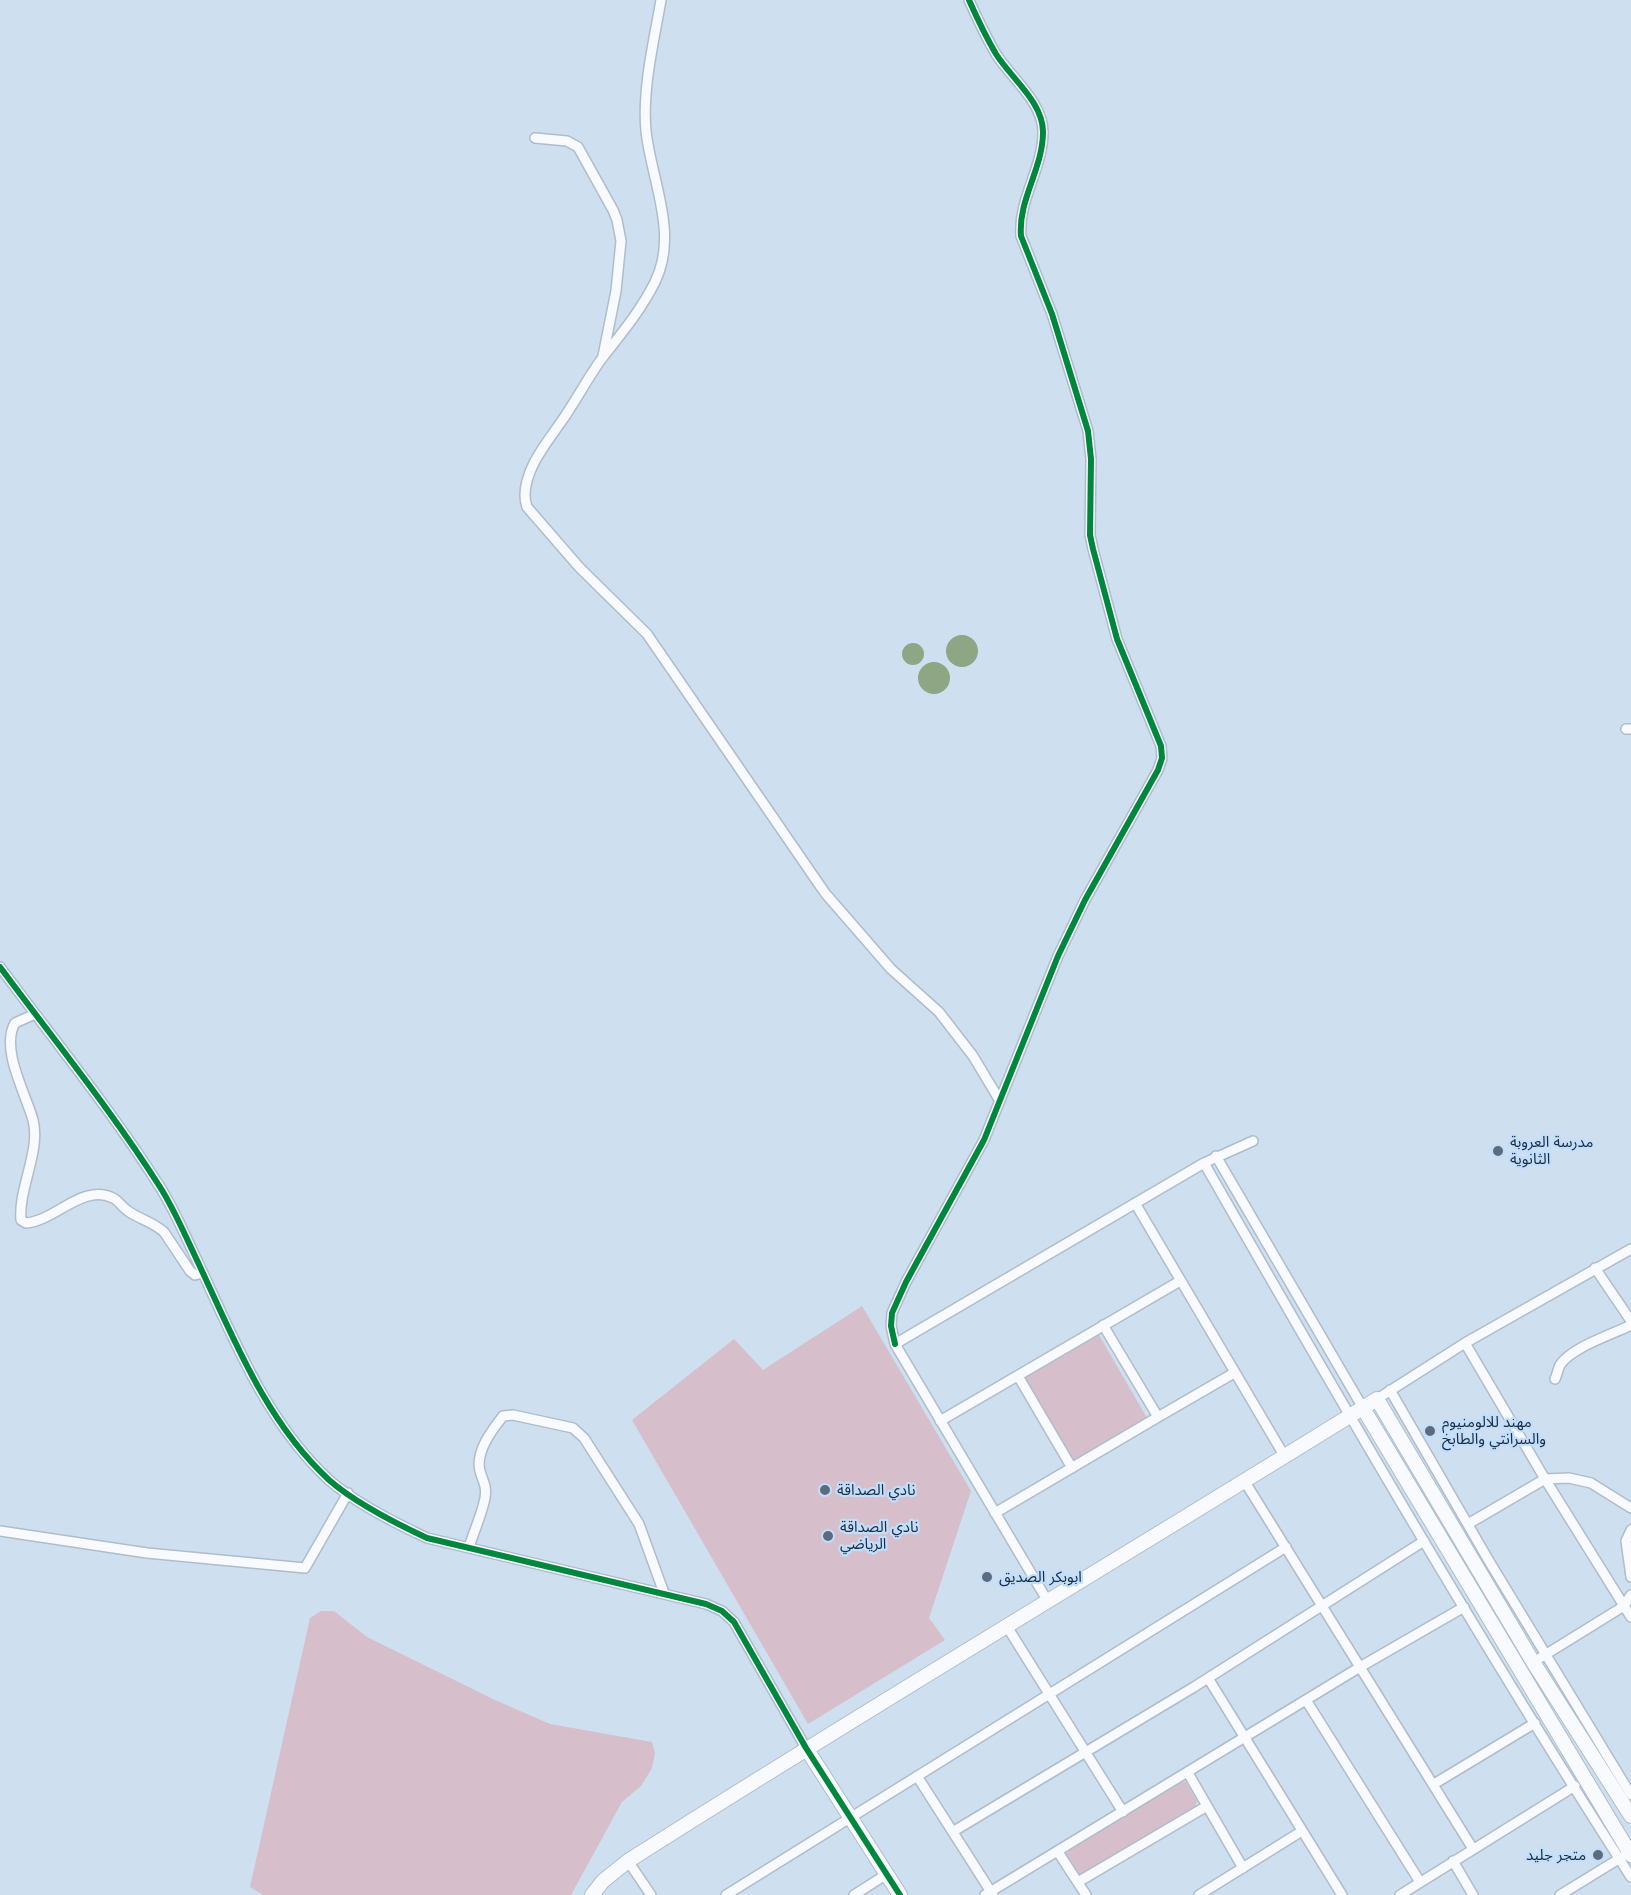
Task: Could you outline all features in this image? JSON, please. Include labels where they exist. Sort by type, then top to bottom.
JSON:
[{"type":"street","points":[[661,0],[651,46],[646,130],[658,181],[664,221],[661,262],[646,299],[623,334],[602,358],[534,462],[526,486],[527,507],[579,567],[647,634],[825,893],[891,969],[939,1012],[973,1056],[1000,1101]]},
{"type":"street","points":[[969,0],[997,56],[1030,99],[1042,122],[1042,151],[1024,205],[1020,227],[1021,236],[1052,314],[1088,431],[1091,459],[1090,535],[1114,628],[1122,654],[1157,735],[1162,753],[1158,770],[1072,927],[984,1140],[906,1282],[892,1312],[891,1326],[895,1344],[1047,1600]]},
{"type":"street","points":[[535,138],[567,141],[578,147],[617,220],[621,241],[619,265],[602,358]]},
{"type":"street","points":[[0,967],[161,1189],[243,1358],[278,1421],[303,1454],[331,1482],[399,1524],[427,1538],[664,1593],[706,1604],[722,1611],[734,1622],[806,1748],[900,1895]]},
{"type":"street","points":[[35,1014],[15,1023],[9,1038],[14,1069],[33,1121],[32,1149],[21,1220],[26,1224],[37,1221],[84,1197],[93,1194],[102,1195],[114,1199],[128,1211],[158,1227],[164,1232],[190,1271],[195,1275],[203,1273]]},
{"type":"street","points":[[895,1344],[1216,1156],[1253,1141]]},
{"type":"street","points":[[1216,1156],[1363,1407],[1513,1674],[1534,1723],[1575,1786],[1626,1855]]},
{"type":"street","points":[[1204,1163],[1349,1417],[1464,1607],[1513,1674],[1606,1813],[1626,1855],[1631,1878]]},
{"type":"street","points":[[1135,1203],[1285,1456]]},
{"type":"street","points":[[592,1895],[603,1881],[628,1861],[806,1748],[1245,1482],[1465,1343],[1631,1248]]},
{"type":"street","points":[[1556,1379],[1559,1366],[1580,1348],[1631,1323],[1595,1269]]},
{"type":"street","points":[[940,1421],[1180,1281]]},
{"type":"street","points":[[1103,1325],[1158,1418]]},
{"type":"street","points":[[1465,1343],[1545,1479],[1631,1617]]},
{"type":"street","points":[[995,1513],[1234,1373]]},
{"type":"street","points":[[1018,1376],[1072,1468]]},
{"type":"street","points":[[1390,1390],[1468,1524],[1539,1659]]},
{"type":"street","points":[[1377,1399],[1628,1799],[1631,1816]]},
{"type":"street","points":[[469,1547],[484,1499],[485,1480],[480,1471],[480,1453],[503,1416],[513,1415],[573,1428],[584,1438],[639,1524],[664,1593]]},
{"type":"street","points":[[1468,1524],[1545,1479],[1580,1479],[1610,1493],[1631,1508]]},
{"type":"street","points":[[1245,1482],[1473,1849]]},
{"type":"street","points":[[0,1531],[147,1553],[305,1568],[348,1493]]},
{"type":"street","points":[[1631,1530],[1626,1541],[1631,1577]]},
{"type":"street","points":[[954,1831],[1208,1678],[1425,1541]]},
{"type":"street","points":[[731,1893],[1286,1546]]},
{"type":"street","points":[[1513,1674],[1624,1606],[1631,1595]]},
{"type":"street","points":[[917,1776],[954,1831],[990,1894],[1360,1667],[1464,1607]]},
{"type":"street","points":[[1006,1625],[1123,1812]]},
{"type":"street","points":[[1208,1678],[1342,1895]]},
{"type":"street","points":[[1306,1700],[1420,1882]]},
{"type":"street","points":[[1434,1784],[1534,1723]]},
{"type":"street","points":[[1188,1773],[1243,1868]]},
{"type":"street","points":[[1400,1895],[1575,1786]]},
{"type":"street","points":[[1606,1813],[1628,1799]]},
{"type":"street","points":[[1078,1882],[1207,1806]]},
{"type":"street","points":[[1199,1895],[1302,1831]]},
{"type":"street","points":[[1058,1852],[1086,1895]]},
{"type":"street","points":[[1560,1895],[1626,1855]]},
{"type":"street","points":[[628,1861],[651,1895]]},
{"type":"street","points":[[1453,1861],[1473,1895]]},
{"type":"street","points":[[854,1895],[887,1874]]},
{"type":"shaded area","points":[[962,635],[974,639],[978,651],[974,663],[962,667],[950,663],[946,651],[950,639]]},
{"type":"shaded area","points":[[913,643],[921,646],[924,654],[921,662],[913,665],[905,662],[902,654],[905,646]]},
{"type":"shaded area","points":[[934,662],[946,666],[950,678],[946,690],[934,694],[922,690],[918,678],[922,666]]},
{"type":"shaded area","name":"نادي الصداقة الرياضي","points":[[862,1306],[971,1491],[929,1618],[945,1640],[808,1724],[632,1420],[734,1339],[763,1370]]},
{"type":"shaded area","points":[[1099,1335],[1147,1418],[1073,1462],[1025,1378]]},
{"type":"shaded area","points":[[321,1611],[334,1611],[367,1637],[495,1700],[550,1724],[652,1742],[655,1753],[652,1768],[641,1786],[622,1802],[571,1895],[263,1895],[250,1887],[310,1618]]},
{"type":"shaded area","points":[[1180,1782],[1186,1782],[1197,1801],[1195,1808],[1081,1877],[1076,1877],[1065,1859],[1066,1854],[1072,1848]]},
{"type":"cycle path","points":[[895,1344],[891,1326],[892,1313],[906,1282],[984,1140],[1058,956],[1085,900],[1158,770],[1162,758],[1161,746],[1117,639],[1093,549],[1090,535],[1091,459],[1088,431],[1052,314],[1021,236],[1023,209],[1042,146],[1042,121],[1032,100],[996,54],[969,0]]},
{"type":"cycle path","points":[[0,967],[103,1103],[160,1187],[268,1403],[286,1431],[329,1480],[363,1504],[427,1538],[706,1604],[722,1611],[734,1622],[806,1748],[900,1895]]},
{"type":"place","name":"مدرسة العروبة الثانوية","points":[[1498,1151]]},
{"type":"place","name":"مهند للالومنيوم والسرانتي والطابخ","points":[[1430,1431]]},
{"type":"place","name":"نادي الصداقة","points":[[825,1490]]},
{"type":"place","name":"نادي الصداقة الرياضي","points":[[828,1536]]},
{"type":"place","name":"ابوبكر الصديق","points":[[987,1577]]},
{"type":"place","name":"متجر جليد","points":[[1598,1855]]}]
